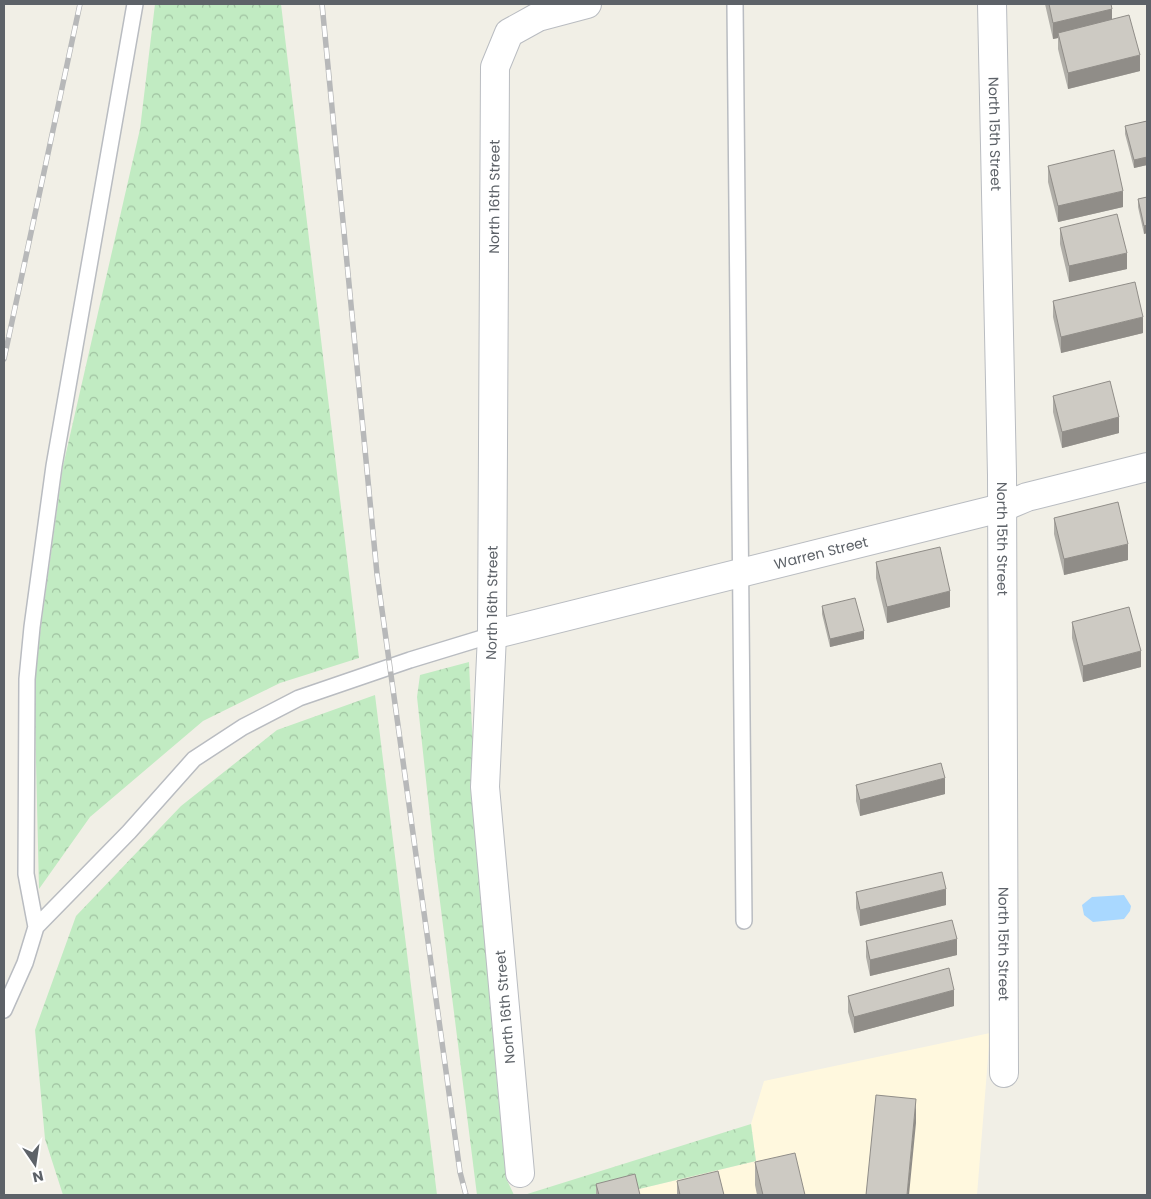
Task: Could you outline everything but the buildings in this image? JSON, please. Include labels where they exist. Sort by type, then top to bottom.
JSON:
[{"type":"street","name":"North 16th Street","points":[[520,1173],[485,787],[492,635],[496,67],[510,34],[538,17],[587,4]]},
{"type":"street","name":"North 15th Street","points":[[992,4],[1001,508],[1004,1074]]},
{"type":"street","name":"Warren Street","points":[[492,635],[620,605],[741,572],[1001,508],[1027,497],[1147,467]]},
{"type":"lane","points":[[4,1010],[25,963],[36,927],[26,874],[27,678],[32,628],[54,466],[135,4]]},
{"type":"lane","points":[[736,4],[744,921]]},
{"type":"lane","points":[[36,927],[130,832],[194,759],[243,727],[299,698],[410,660],[492,635]]},
{"type":"shaded area","points":[[990,1033],[977,1195],[614,1195],[756,1161],[751,1124],[764,1081]]},
{"type":"green space","points":[[155,4],[281,4],[359,658],[280,683],[203,721],[90,817],[39,889],[34,677],[63,466],[140,129]]},
{"type":"green space","points":[[469,662],[479,856],[494,1049],[506,1178],[514,1195],[477,1195],[434,854],[417,697],[420,675]]},
{"type":"green space","points":[[375,695],[437,1195],[63,1195],[45,1139],[35,1030],[76,916],[181,806],[277,730]]},
{"type":"green space","points":[[751,1124],[756,1161],[614,1195],[524,1195]]},
{"type":"water","points":[[1124,895],[1131,906],[1124,919],[1093,922],[1084,915],[1082,905],[1092,897]]},
{"type":"railway","points":[[4,359],[80,4]]},
{"type":"railway","points":[[322,4],[377,574],[460,1172],[466,1195]]}]
